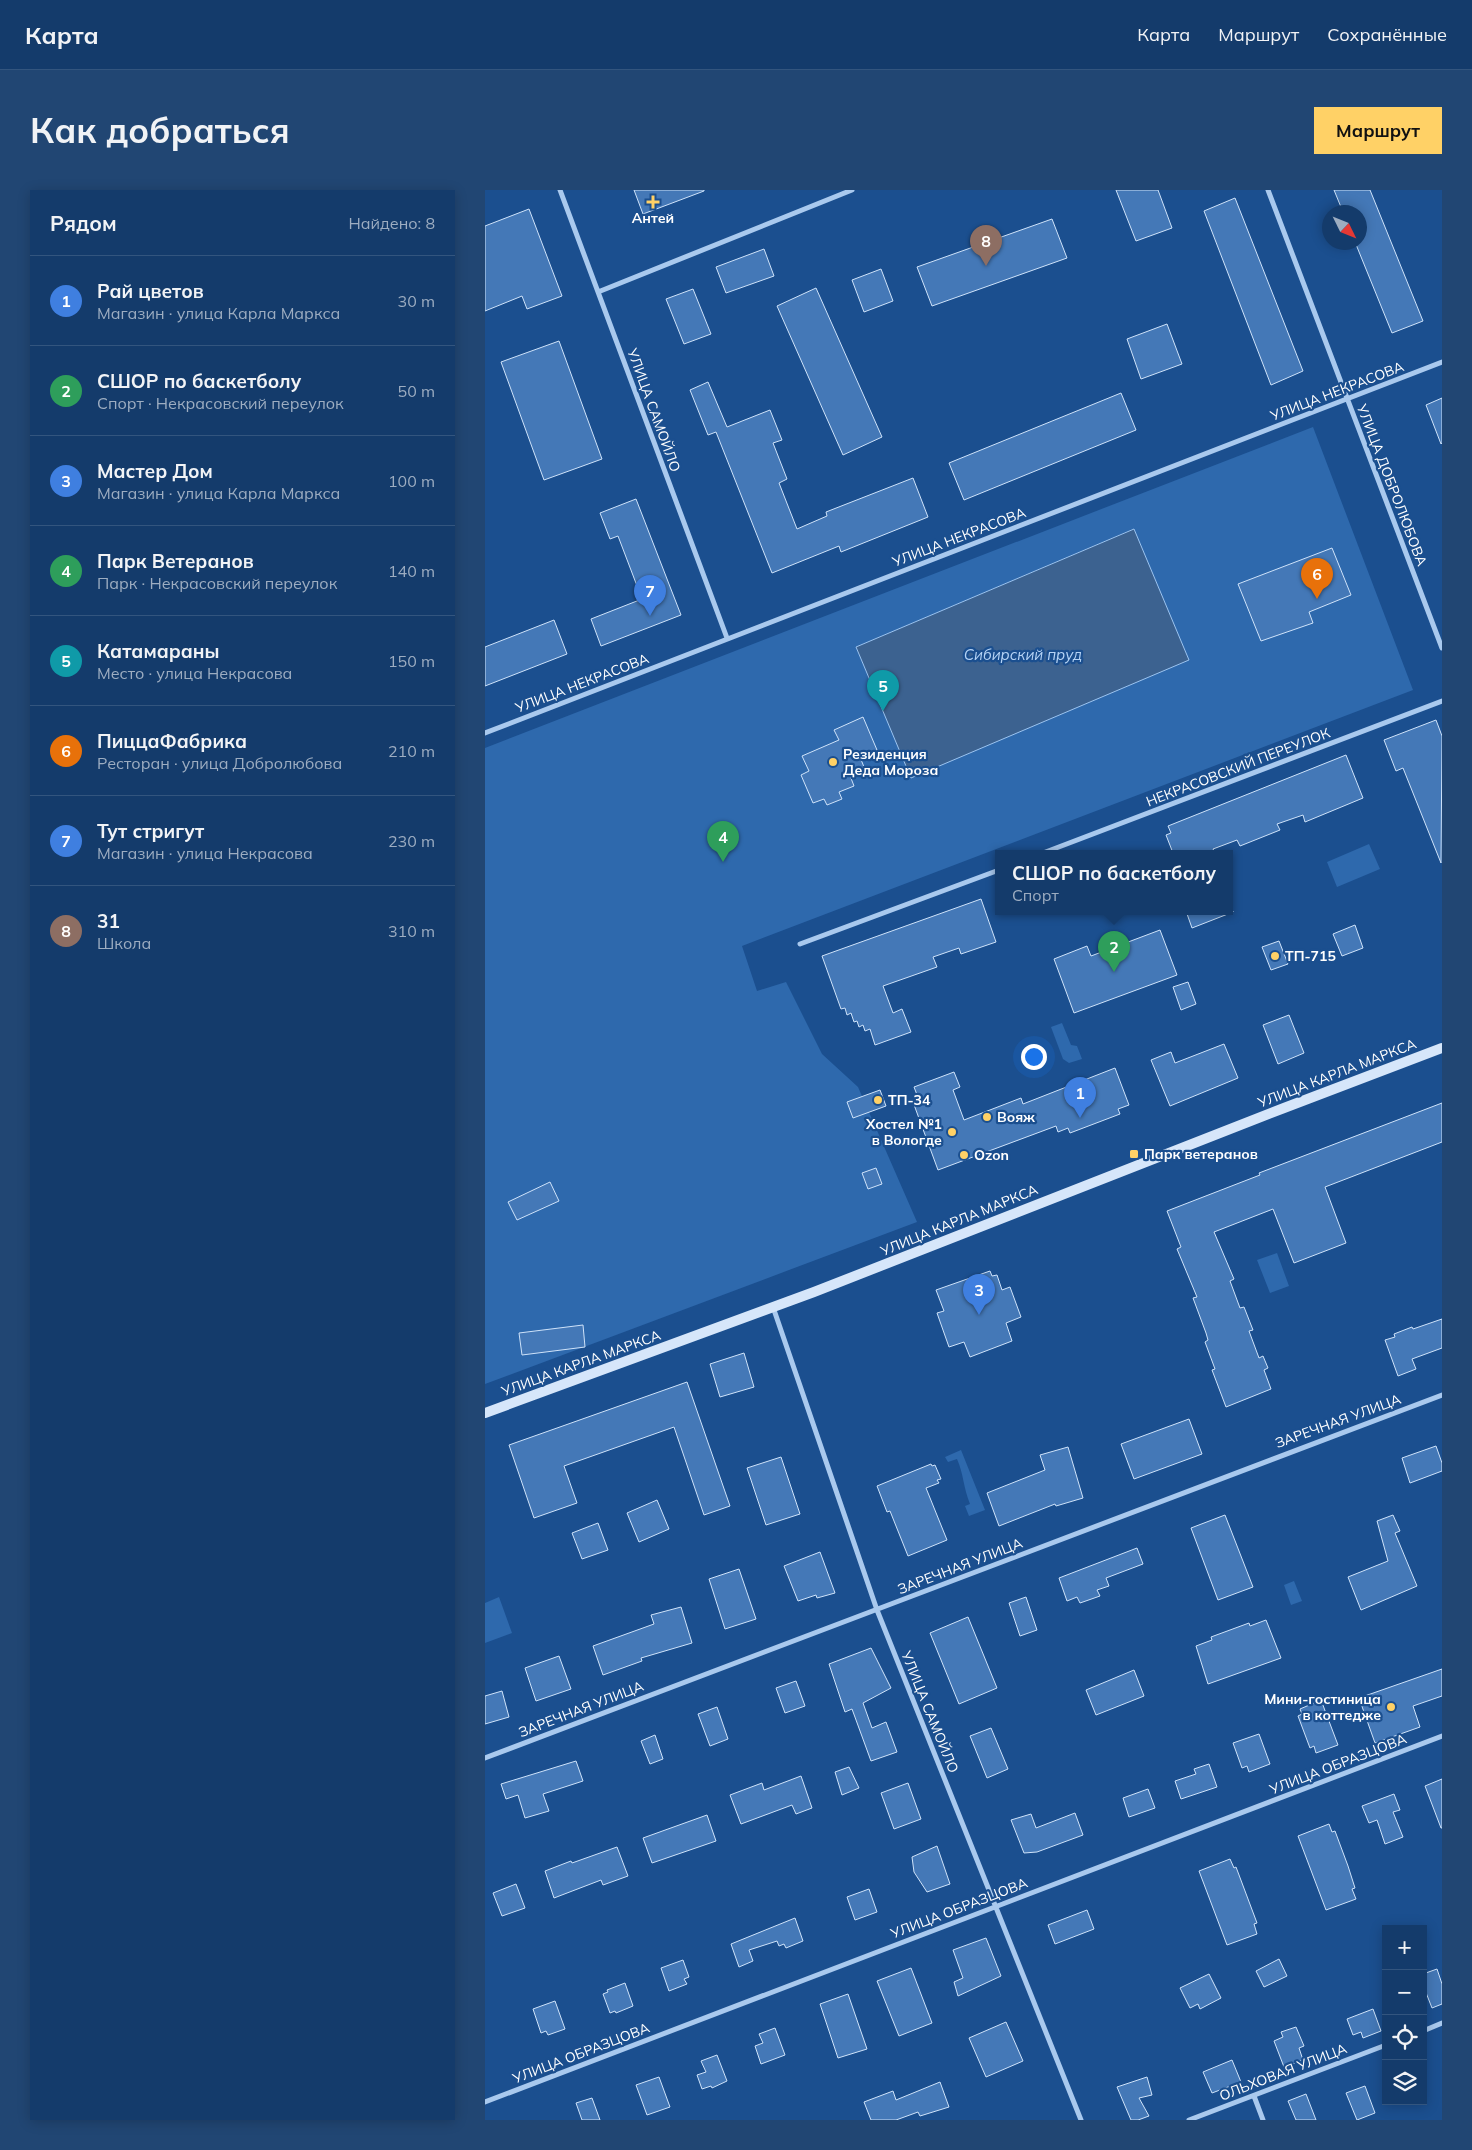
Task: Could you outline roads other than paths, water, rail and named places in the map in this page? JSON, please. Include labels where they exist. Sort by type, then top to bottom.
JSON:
[{"type":"street","name":"УЛИЦА САМОЙЛО","points":[[560,190],[727,638]]},
{"type":"street","points":[[598,292],[852,190]]},
{"type":"street","name":"УЛИЦА ДОБРОЛЮБОВА","points":[[1269,190],[1442,648]]},
{"type":"street","name":"УЛИЦА НЕКРАСОВА","points":[[485,733],[1442,362]]},
{"type":"street","name":"НЕКРАСОВСКИЙ ПЕРЕУЛОК","points":[[1051,850],[1442,701]]},
{"type":"street","points":[[800,944],[995,871]]},
{"type":"street","name":"УЛИЦА КАРЛА МАРКСА","points":[[485,1413],[773,1306],[1442,1048]]},
{"type":"street","name":"УЛИЦА САМОЙЛО","points":[[773,1306],[877,1610],[1081,2120]]},
{"type":"street","name":"ЗАРЕЧНАЯ УЛИЦА","points":[[485,1758],[1442,1395]]},
{"type":"street","name":"УЛИЦА ОБРАЗЦОВА","points":[[485,2102],[1442,1736]]},
{"type":"street","points":[[1427,2029],[1442,2023]]},
{"type":"street","name":"ОЛЬХОВАЯ УЛИЦА","points":[[1189,2120],[1382,2047]]},
{"type":"street","points":[[1254,2096],[1263,2120]]},
{"type":"water","name":"Сибирский пруд","points":[[1134,529],[1189,660],[911,778],[856,647]]},
{"type":"place","name":"Антей","points":[[653,202]]},
{"type":"place","name":"31","points":[[986,266]]},
{"type":"place","name":"ПиццаФабрика","points":[[1317,599]]},
{"type":"place","name":"Тут стригут","points":[[650,616]]},
{"type":"place","name":"Катамараны","points":[[883,711]]},
{"type":"place","name":"Резиденция Деда Мороза","points":[[833,762]]},
{"type":"place","name":"Парк Ветеранов","points":[[723,862]]},
{"type":"place","name":"ТП-715","points":[[1275,956]]},
{"type":"place","name":"СШОР по баскетболу","points":[[1114,972]]},
{"type":"place","name":"ТП-34","points":[[878,1100]]},
{"type":"place","name":"Вояж","points":[[987,1117]]},
{"type":"place","name":"Рай цветов","points":[[1080,1118]]},
{"type":"place","name":"Хостел №1 в Вологде","points":[[952,1132]]},
{"type":"place","name":"Парк ветеранов","points":[[1134,1154]]},
{"type":"place","name":"Ozon","points":[[964,1155]]},
{"type":"place","name":"Мастер Дом","points":[[979,1315]]},
{"type":"place","name":"Мини-гостиница в коттедже","points":[[1391,1707]]}]
